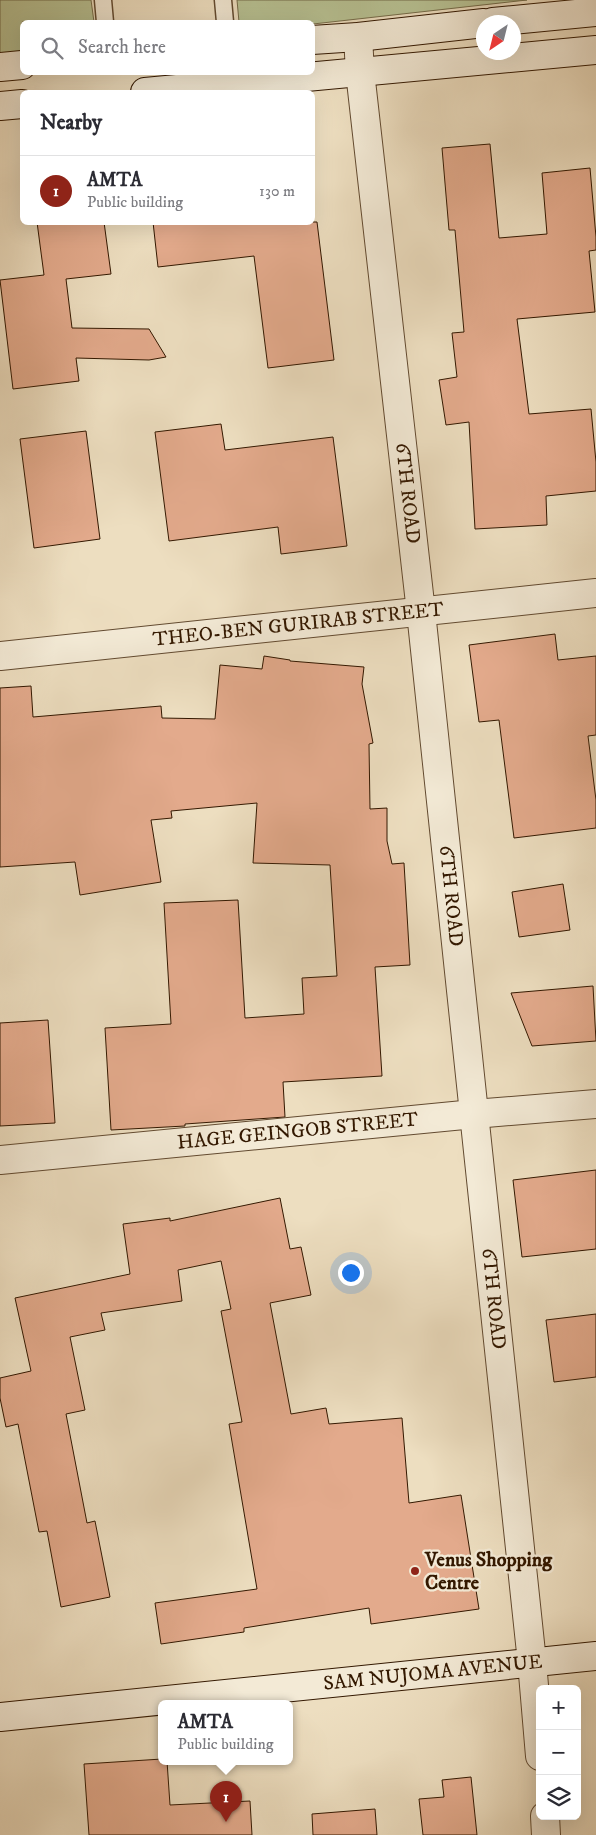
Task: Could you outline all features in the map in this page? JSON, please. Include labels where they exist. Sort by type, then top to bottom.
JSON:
[{"type":"street","points":[[521,19],[596,12]]},
{"type":"street","points":[[315,40],[476,25]]},
{"type":"street","name":"6TH ROAD","points":[[358,37],[360,72],[421,612],[538,1730]]},
{"type":"street","points":[[166,90],[596,50]]},
{"type":"street","points":[[0,67],[20,65]]},
{"type":"street","points":[[0,106],[20,104]]},
{"type":"street","name":"THEO-BEN GURIRAB STREET","points":[[0,656],[596,593]]},
{"type":"street","name":"HAGE GEINGOB STREET","points":[[0,1160],[596,1104]]},
{"type":"street","name":"SAM NUJOMA AVENUE","points":[[0,1716],[596,1656]]},
{"type":"street","points":[[545,1820],[546,1835]]},
{"type":"lane","points":[[103,0],[105,20]]},
{"type":"lane","points":[[223,0],[225,20]]},
{"type":"green space","points":[[0,0],[91,0],[94,20],[20,20],[20,51],[0,54]]},
{"type":"green space","points":[[237,0],[527,0],[315,24],[315,20],[239,20]]},
{"type":"building","points":[[490,144],[499,238],[547,234],[542,173],[590,168],[596,250],[589,251],[595,312],[517,319],[529,414],[591,409],[596,462],[596,491],[546,496],[547,525],[475,529],[469,422],[446,425],[439,380],[457,377],[452,333],[464,332],[455,230],[449,230],[442,148]]},
{"type":"building","points":[[315,222],[317,222],[334,360],[268,368],[254,256],[158,267],[153,225],[315,225]]},
{"type":"building","points":[[37,225],[104,225],[111,274],[66,279],[72,328],[149,329],[166,357],[149,360],[76,358],[79,381],[13,389],[0,280],[44,275]]},
{"type":"building","points":[[221,424],[225,450],[333,437],[347,546],[281,554],[278,527],[169,541],[155,432]]},
{"type":"building","points":[[86,431],[100,539],[34,548],[20,439]]},
{"type":"building","points":[[555,634],[558,660],[596,656],[596,735],[588,736],[596,800],[596,828],[514,838],[499,720],[479,722],[469,645]]},
{"type":"building","points":[[264,656],[290,661],[364,667],[362,684],[373,743],[369,744],[370,809],[387,808],[387,841],[392,864],[404,863],[410,965],[375,967],[382,1076],[283,1082],[285,1117],[185,1124],[185,1126],[111,1130],[105,1028],[171,1024],[164,903],[238,900],[245,1018],[304,1014],[302,978],[337,976],[330,865],[253,863],[257,803],[171,811],[172,818],[151,820],[161,882],[80,895],[75,862],[0,867],[0,688],[31,686],[33,717],[161,706],[162,718],[215,719],[220,665],[262,669]]},
{"type":"building","points":[[563,884],[570,930],[519,937],[512,892]]},
{"type":"building","points":[[593,986],[596,1041],[532,1046],[511,993]]},
{"type":"building","points":[[48,1020],[55,1123],[0,1126],[0,1023]]},
{"type":"building","points":[[596,1170],[596,1249],[522,1257],[513,1180]]},
{"type":"building","points":[[280,1198],[290,1249],[301,1247],[311,1295],[270,1303],[291,1414],[326,1408],[329,1424],[402,1418],[409,1503],[461,1495],[479,1609],[371,1624],[369,1608],[244,1628],[244,1632],[161,1644],[155,1603],[257,1589],[229,1424],[242,1422],[221,1311],[231,1309],[221,1261],[178,1270],[182,1301],[101,1313],[105,1330],[70,1337],[85,1410],[66,1414],[87,1523],[95,1521],[110,1597],[61,1607],[47,1531],[39,1532],[18,1424],[6,1427],[0,1398],[0,1378],[31,1371],[15,1298],[130,1274],[123,1224],[170,1218],[170,1221]]},
{"type":"building","points":[[596,1314],[596,1377],[554,1382],[546,1320]]},
{"type":"building","points":[[158,1759],[158,1765],[167,1765],[170,1805],[250,1801],[252,1835],[89,1835],[84,1764]]},
{"type":"building","points":[[471,1777],[477,1835],[423,1835],[419,1799],[444,1797],[442,1780]]},
{"type":"building","points":[[375,1809],[377,1835],[313,1835],[312,1814]]},
{"type":"place","name":"Venus Shopping Centre","points":[[415,1571]]},
{"type":"place","name":"AMTA","points":[[226,1822]]}]
